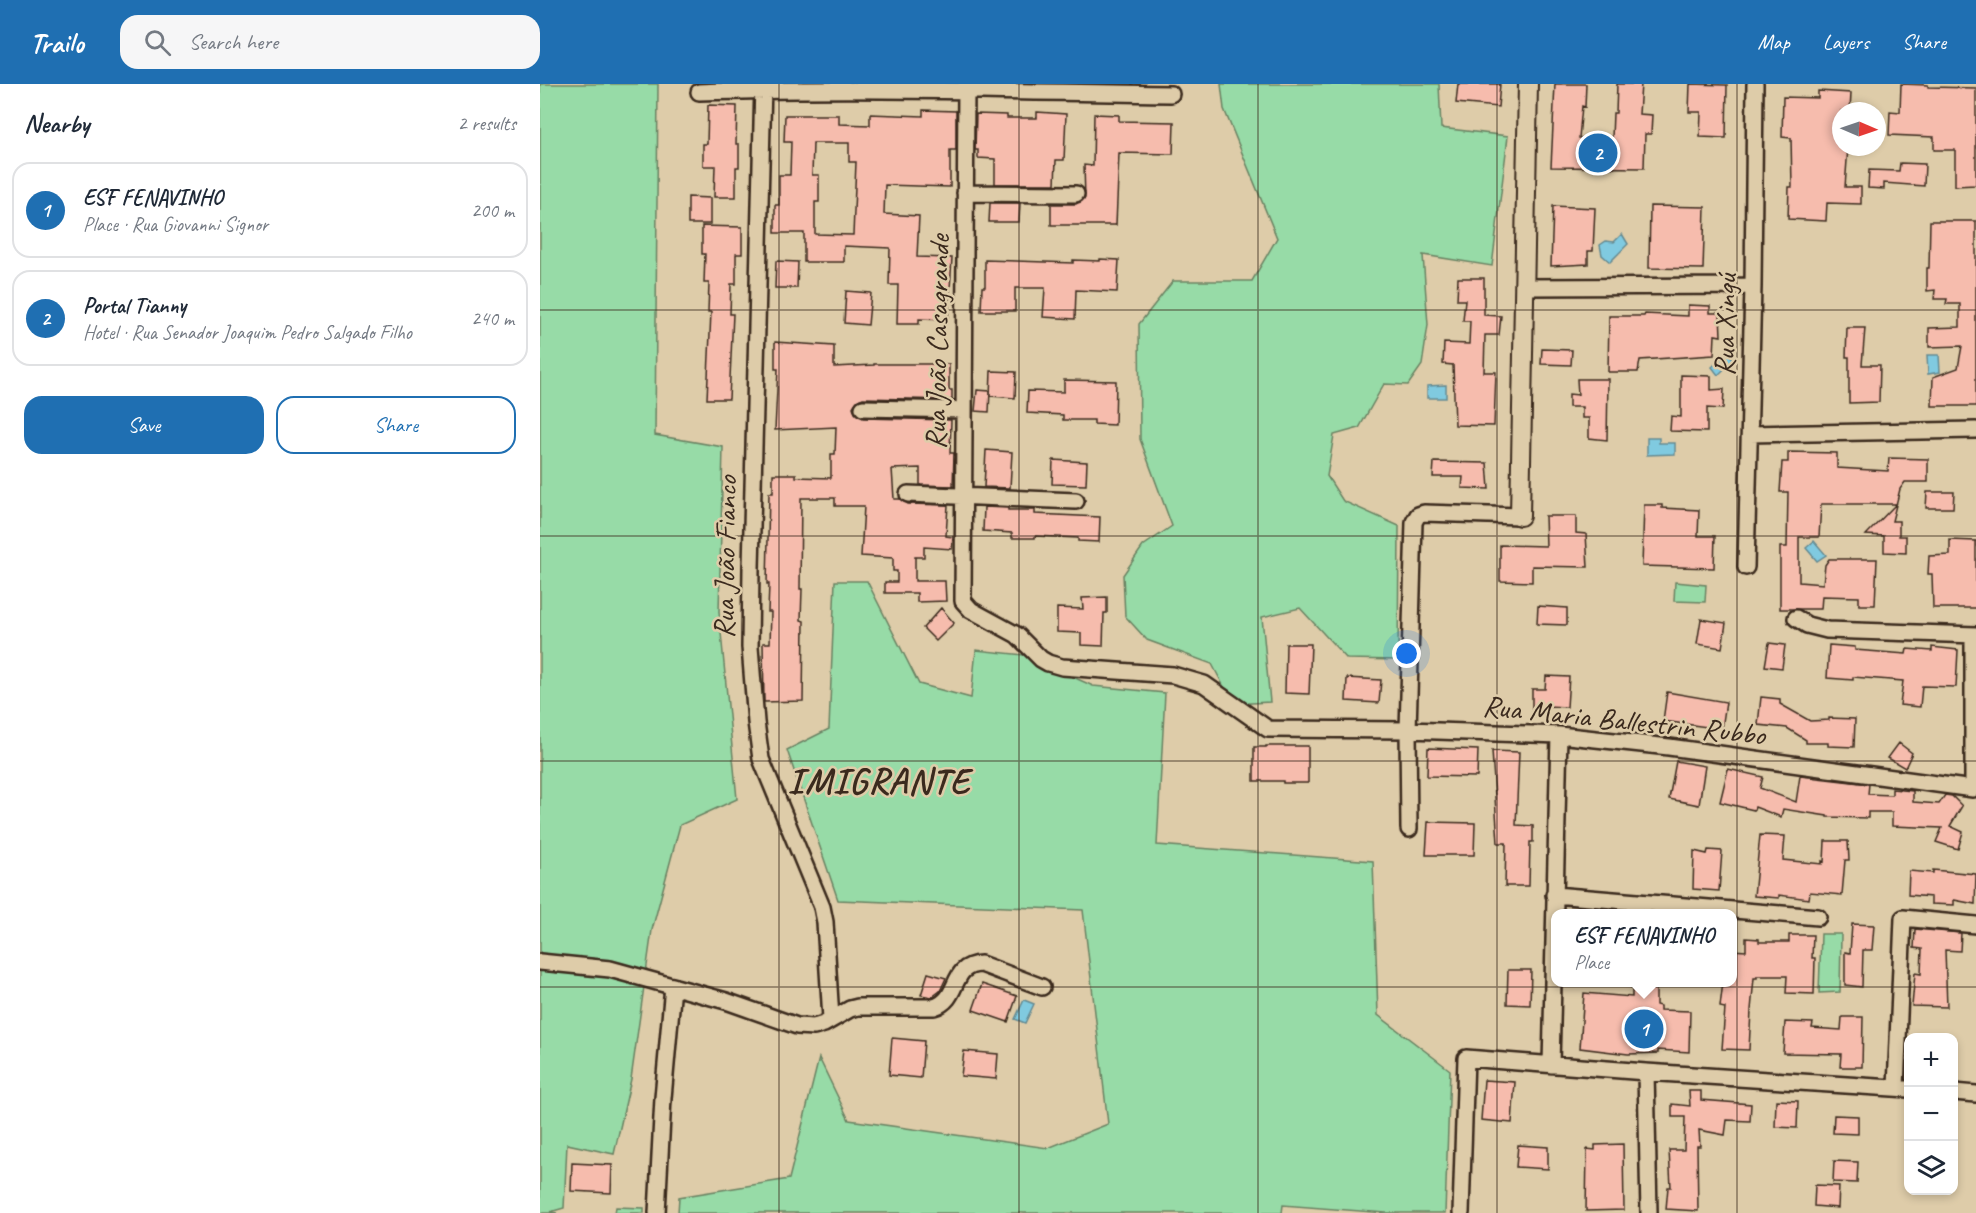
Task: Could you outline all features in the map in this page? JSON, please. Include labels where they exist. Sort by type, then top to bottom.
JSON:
[{"type":"street","points":[[1409,829],[1408,730],[1414,522],[1418,515],[1424,513],[1520,516],[1528,84]]},
{"type":"street","name":"Rua Xingú","points":[[1746,567],[1755,84]]},
{"type":"street","points":[[699,92],[763,87],[966,87],[1171,94]]},
{"type":"street","name":"Rua João Fianco","points":[[763,87],[750,568],[750,647],[761,759],[822,907],[831,1018]]},
{"type":"street","name":"Rua João Casagrande","points":[[966,87],[963,601],[971,610],[1017,635],[1048,663],[1062,667],[1173,675],[1204,684],[1268,729]]},
{"type":"street","points":[[965,193],[1076,194]]},
{"type":"street","points":[[1526,287],[1753,286]]},
{"type":"street","points":[[864,408],[963,410]]},
{"type":"street","points":[[1750,434],[1976,430]]},
{"type":"street","points":[[908,494],[1076,501]]},
{"type":"street","points":[[1796,618],[1807,626],[1827,630],[1974,634]]},
{"type":"street","name":"Rua Maria Ballestrin Rubbo","points":[[1268,729],[1408,730],[1559,735],[1669,747],[1973,789],[1974,634]]},
{"type":"street","points":[[1554,909],[1559,735]]},
{"type":"street","points":[[1554,895],[1722,909]]},
{"type":"street","points":[[1737,910],[1818,917]]},
{"type":"street","points":[[1461,1213],[1466,1058],[1902,1088],[1903,918],[1976,925]]},
{"type":"street","points":[[540,962],[610,969],[726,1001],[797,1026],[814,1027],[858,1007],[934,1007],[942,1005],[948,999],[962,970],[974,964],[981,964],[1042,987]]},
{"type":"street","points":[[657,1213],[663,1098],[673,986]]},
{"type":"street","points":[[1551,1065],[1552,987]]},
{"type":"street","points":[[1646,1072],[1649,1213]]},
{"type":"street","points":[[1958,1092],[1976,1094]]},
{"type":"green space","points":[[540,84],[658,84],[655,435],[723,447],[719,612],[737,799],[680,825],[652,930],[631,1079],[614,1154],[567,1144],[564,1208],[550,1212],[557,1213],[540,1213]]},
{"type":"green space","points":[[1221,84],[1439,84],[1441,128],[1508,136],[1492,266],[1423,255],[1428,325],[1422,365],[1408,385],[1384,384],[1359,428],[1334,435],[1327,476],[1343,501],[1399,526],[1398,660],[1347,659],[1300,608],[1262,617],[1270,702],[1233,704],[1212,664],[1147,640],[1125,616],[1123,575],[1143,546],[1172,526],[1140,439],[1139,324],[1173,281],[1252,281],[1277,238],[1224,109]]},
{"type":"green space","points":[[835,581],[867,581],[919,684],[971,698],[976,650],[1024,655],[1093,686],[1165,693],[1157,845],[1373,861],[1378,1015],[1450,1070],[1445,1213],[1386,1213],[1283,1205],[1282,1213],[678,1213],[679,1197],[789,1179],[819,1058],[849,1120],[1048,1148],[1108,1124],[1083,910],[838,900],[787,750],[829,729]]},
{"type":"green space","points":[[1675,582],[1706,585],[1705,602],[1674,601]]},
{"type":"green space","points":[[1821,934],[1841,934],[1840,992],[1819,993]]},
{"type":"green space","points":[[616,1207],[644,1208],[644,1213],[615,1213]]},
{"type":"water","points":[[1622,234],[1628,244],[1610,262],[1602,255],[1600,245],[1606,241],[1614,242]]},
{"type":"water","points":[[1728,352],[1734,360],[1718,375],[1712,367]]},
{"type":"water","points":[[1927,355],[1939,355],[1940,372],[1928,374]]},
{"type":"water","points":[[1446,385],[1446,398],[1427,398],[1427,386]]},
{"type":"water","points":[[1647,438],[1659,438],[1659,443],[1675,443],[1675,454],[1647,455]]},
{"type":"water","points":[[1814,541],[1826,555],[1817,561],[1806,548]]},
{"type":"water","points":[[1024,1000],[1034,1004],[1025,1023],[1015,1019]]},
{"type":"building","points":[[1458,84],[1500,84],[1498,107],[1456,103]]},
{"type":"building","points":[[1555,84],[1586,84],[1585,107],[1582,106],[1579,138],[1612,138],[1617,84],[1641,84],[1639,114],[1652,115],[1651,134],[1645,134],[1644,168],[1551,167]]},
{"type":"building","points":[[1690,84],[1727,85],[1726,138],[1700,137],[1701,112],[1689,112]]},
{"type":"building","points":[[1901,84],[1976,88],[1976,185],[1955,186],[1955,150],[1934,150],[1934,137],[1889,135],[1890,111],[1900,112]]},
{"type":"building","points":[[1818,91],[1851,93],[1850,102],[1832,102],[1832,156],[1847,156],[1845,187],[1861,187],[1861,204],[1827,203],[1826,221],[1788,219],[1789,187],[1792,187],[1791,138],[1782,137],[1783,97],[1818,98]]},
{"type":"building","points":[[708,105],[737,106],[736,144],[739,144],[739,167],[736,167],[736,197],[714,197],[715,166],[703,166],[703,144],[707,144]]},
{"type":"building","points":[[923,110],[956,111],[956,150],[950,150],[950,187],[885,185],[884,214],[919,216],[917,257],[952,258],[948,320],[919,319],[919,324],[897,324],[898,285],[889,285],[890,248],[844,246],[844,262],[804,262],[804,233],[775,233],[775,205],[779,205],[779,175],[790,175],[791,142],[784,142],[785,115],[839,115],[839,124],[870,125],[870,114],[923,116]],"holes":[[[813,143],[849,143],[849,162],[856,162],[853,235],[815,234],[815,202],[819,202],[819,175],[812,175]]]},
{"type":"building","points":[[1037,112],[1066,114],[1064,160],[1056,160],[1055,184],[995,184],[995,159],[978,158],[978,150],[975,150],[976,114],[1007,115],[1007,118],[1037,118]]},
{"type":"building","points":[[1094,114],[1119,115],[1119,121],[1174,122],[1173,154],[1119,153],[1116,225],[1051,225],[1051,204],[1076,204],[1085,198],[1084,165],[1093,166]]},
{"type":"building","points":[[1900,163],[1925,164],[1924,186],[1884,183],[1884,189],[1868,188],[1869,170],[1899,171]]},
{"type":"building","points":[[688,197],[710,198],[710,224],[688,224]]},
{"type":"building","points":[[990,203],[1020,203],[1019,222],[989,222]]},
{"type":"building","points":[[1553,206],[1595,208],[1593,251],[1588,251],[1588,264],[1551,266]]},
{"type":"building","points":[[1650,206],[1705,207],[1703,269],[1649,268]]},
{"type":"building","points":[[1930,221],[1976,221],[1976,406],[1932,406],[1933,377],[1958,368],[1962,346],[1929,347],[1929,328],[1960,327],[1960,304],[1946,304],[1947,299],[1934,299],[1935,290],[1927,291]]},
{"type":"building","points":[[702,226],[742,227],[742,254],[736,254],[736,284],[731,284],[730,314],[733,314],[729,399],[707,399],[711,312],[708,312],[709,283],[704,283],[705,254],[702,254]]},
{"type":"building","points":[[1100,259],[1119,260],[1117,292],[1076,290],[1075,319],[1043,317],[1045,288],[1015,288],[1015,311],[981,311],[982,287],[985,287],[985,260],[1073,263],[1073,260],[1100,261]]},
{"type":"building","points":[[776,261],[798,262],[797,288],[775,288]]},
{"type":"building","points":[[1458,278],[1484,278],[1484,315],[1501,316],[1499,335],[1485,335],[1484,372],[1496,372],[1494,426],[1455,425],[1453,365],[1443,364],[1444,343],[1469,344],[1470,321],[1463,321],[1465,300],[1457,300]]},
{"type":"building","points":[[846,291],[871,293],[868,325],[844,323]]},
{"type":"building","points":[[1688,305],[1710,306],[1710,313],[1720,313],[1721,336],[1715,335],[1714,355],[1640,360],[1638,372],[1608,372],[1609,316],[1644,316],[1645,314],[1688,316]]},
{"type":"building","points":[[1847,328],[1865,328],[1862,365],[1880,365],[1879,402],[1849,403]]},
{"type":"building","points":[[775,342],[834,346],[834,367],[874,364],[949,364],[949,390],[952,390],[952,400],[863,398],[858,400],[853,407],[855,413],[863,418],[951,420],[950,453],[954,453],[953,486],[920,485],[920,468],[892,469],[894,499],[900,499],[908,504],[948,505],[946,536],[953,537],[952,549],[924,547],[924,557],[915,557],[915,581],[945,581],[946,601],[917,602],[917,593],[885,593],[885,582],[897,582],[897,571],[893,571],[893,558],[861,556],[864,506],[835,506],[835,498],[801,498],[800,589],[802,589],[801,620],[804,621],[803,701],[764,702],[763,643],[770,643],[771,612],[768,612],[769,584],[767,584],[769,493],[773,493],[773,474],[831,478],[831,454],[835,454],[836,427],[775,430],[778,369],[775,369]]},
{"type":"building","points":[[1542,349],[1572,350],[1571,365],[1541,364]]},
{"type":"building","points":[[991,371],[1016,372],[1015,398],[990,396]]},
{"type":"building","points":[[1681,375],[1711,376],[1711,390],[1724,389],[1723,409],[1707,408],[1707,432],[1670,431],[1671,416],[1681,417]]},
{"type":"building","points":[[1577,379],[1608,379],[1607,440],[1589,438],[1589,418],[1582,418],[1582,407],[1569,407],[1569,394],[1578,395]]},
{"type":"building","points":[[1064,380],[1116,381],[1115,425],[1094,424],[1094,420],[1063,420],[1063,415],[1027,413],[1028,391],[1064,392]]},
{"type":"building","points":[[977,390],[990,391],[989,412],[975,411]]},
{"type":"building","points":[[986,450],[1012,452],[1010,488],[984,487]]},
{"type":"building","points":[[1788,452],[1837,453],[1837,468],[1888,471],[1889,458],[1928,459],[1928,482],[1905,482],[1900,489],[1892,521],[1899,521],[1899,536],[1906,536],[1906,553],[1884,552],[1884,536],[1866,535],[1896,504],[1821,504],[1819,537],[1799,537],[1799,582],[1823,584],[1825,565],[1829,559],[1877,559],[1875,605],[1859,605],[1859,597],[1822,596],[1821,609],[1780,609],[1780,547],[1787,547],[1788,492],[1780,492],[1782,462],[1788,462]]},
{"type":"building","points":[[1053,460],[1087,462],[1086,485],[1052,484]]},
{"type":"building","points":[[1434,462],[1487,463],[1489,489],[1462,488],[1463,477],[1433,477]]},
{"type":"building","points":[[1927,492],[1954,492],[1953,508],[1926,508]]},
{"type":"building","points":[[1644,505],[1699,510],[1698,536],[1715,536],[1714,568],[1642,566]]},
{"type":"building","points":[[984,507],[1035,510],[1035,514],[1100,517],[1099,542],[1078,541],[1078,538],[1035,536],[1035,538],[1012,538],[1012,533],[983,531]]},
{"type":"building","points":[[1545,516],[1576,516],[1576,533],[1586,534],[1588,567],[1532,566],[1532,582],[1500,581],[1500,545],[1546,546]]},
{"type":"building","points":[[1950,540],[1976,541],[1976,608],[1933,608],[1932,574],[1928,574],[1929,556],[1950,555]]},
{"type":"building","points":[[1107,597],[1103,646],[1081,645],[1081,633],[1057,632],[1057,608],[1083,609],[1082,598]]},
{"type":"building","points":[[1538,606],[1567,608],[1567,625],[1537,624]]},
{"type":"building","points":[[941,608],[954,623],[936,641],[923,628]]},
{"type":"building","points":[[1701,619],[1726,623],[1722,648],[1697,644]]},
{"type":"building","points":[[1769,643],[1785,645],[1782,668],[1765,666]]},
{"type":"building","points":[[1286,644],[1311,644],[1309,694],[1285,693]]},
{"type":"building","points":[[1829,645],[1855,647],[1855,650],[1906,654],[1907,649],[1932,651],[1932,647],[1958,650],[1956,687],[1922,686],[1920,707],[1900,705],[1903,681],[1853,677],[1853,680],[1827,678]]},
{"type":"building","points":[[1546,676],[1569,677],[1567,707],[1546,706],[1544,716],[1532,716],[1532,689],[1545,689]]},
{"type":"building","points":[[1347,678],[1381,680],[1379,703],[1346,701]]},
{"type":"building","points":[[1667,692],[1726,702],[1722,729],[1663,721]]},
{"type":"building","points":[[1761,697],[1780,699],[1780,704],[1810,721],[1829,720],[1829,718],[1855,719],[1854,747],[1828,746],[1828,743],[1806,743],[1806,740],[1787,728],[1758,725]]},
{"type":"building","points":[[1899,743],[1912,753],[1905,768],[1888,758]]},
{"type":"building","points":[[1308,746],[1308,783],[1254,781],[1254,747]]},
{"type":"building","points":[[1428,748],[1478,750],[1477,777],[1427,776]]},
{"type":"building","points":[[1492,751],[1519,752],[1516,825],[1533,826],[1533,842],[1530,842],[1529,886],[1505,886],[1506,843],[1498,843]]},
{"type":"building","points":[[1676,761],[1705,766],[1699,805],[1669,799]]},
{"type":"building","points":[[1728,769],[1763,777],[1760,788],[1796,802],[1800,776],[1869,784],[1868,794],[1892,795],[1892,789],[1913,791],[1913,802],[1939,804],[1945,795],[1952,796],[1962,806],[1950,826],[1963,832],[1958,849],[1936,842],[1942,828],[1892,826],[1892,812],[1868,812],[1868,818],[1827,817],[1783,809],[1781,817],[1755,807],[1754,810],[1720,802]]},
{"type":"building","points":[[1428,822],[1475,823],[1474,855],[1426,855]]},
{"type":"building","points":[[1760,835],[1785,836],[1783,860],[1822,864],[1825,841],[1848,841],[1849,860],[1845,860],[1842,895],[1810,892],[1809,899],[1779,895],[1779,898],[1754,896]]},
{"type":"building","points":[[1708,850],[1722,851],[1719,891],[1693,889],[1694,851],[1707,854]]},
{"type":"building","points":[[1933,870],[1976,874],[1975,904],[1954,900],[1954,905],[1931,904],[1931,897],[1908,895],[1909,871],[1933,873]]},
{"type":"building","points":[[1852,924],[1874,925],[1872,950],[1863,950],[1862,987],[1845,985],[1845,952],[1850,953]]},
{"type":"building","points":[[1915,929],[1961,933],[1960,951],[1945,950],[1947,1007],[1912,1006],[1915,973],[1921,974],[1922,949],[1914,948]]},
{"type":"building","points":[[1789,935],[1813,935],[1814,994],[1786,993],[1787,976],[1757,976],[1754,978],[1749,1050],[1722,1049],[1725,1008],[1720,1007],[1722,987],[1737,987],[1737,950],[1746,951],[1746,938],[1759,939],[1759,942],[1789,942]]},
{"type":"building","points":[[1508,970],[1531,970],[1530,1005],[1507,1004]]},
{"type":"building","points":[[928,973],[946,978],[940,991],[932,997],[921,995]]},
{"type":"building","points":[[982,984],[1017,996],[1008,1022],[973,1010]]},
{"type":"building","points":[[1632,987],[1656,987],[1656,1005],[1660,1006],[1660,1010],[1690,1011],[1689,1052],[1658,1050],[1658,1053],[1628,1054],[1580,1048],[1584,993],[1632,997]]},
{"type":"building","points":[[1842,1017],[1863,1017],[1862,1067],[1840,1067],[1841,1054],[1783,1053],[1785,1022],[1813,1023],[1812,1028],[1841,1030]]},
{"type":"building","points":[[892,1038],[924,1041],[921,1078],[889,1075]]},
{"type":"building","points":[[964,1051],[998,1054],[996,1079],[961,1076]]},
{"type":"building","points":[[1484,1080],[1515,1082],[1512,1123],[1481,1120]]},
{"type":"building","points":[[1689,1091],[1701,1091],[1701,1100],[1751,1104],[1750,1121],[1727,1120],[1725,1135],[1699,1130],[1700,1146],[1697,1146],[1698,1211],[1666,1209],[1668,1187],[1671,1187],[1669,1150],[1684,1150],[1685,1117],[1672,1117],[1672,1104],[1690,1106]]},
{"type":"building","points":[[1776,1100],[1798,1101],[1797,1128],[1775,1127]]},
{"type":"building","points":[[1834,1115],[1858,1116],[1858,1134],[1833,1133]]},
{"type":"building","points":[[1623,1144],[1624,1210],[1586,1211],[1587,1149],[1595,1150],[1595,1145]]},
{"type":"building","points":[[1518,1145],[1548,1147],[1548,1169],[1516,1167]]},
{"type":"building","points":[[1834,1161],[1858,1162],[1857,1183],[1833,1182]]},
{"type":"building","points":[[572,1163],[612,1165],[611,1193],[571,1191]]},
{"type":"building","points":[[1815,1185],[1839,1186],[1838,1208],[1814,1206]]},
{"type":"place","name":"Portal Tianny","points":[[1598,153]]},
{"type":"place","name":"ESF FENAVINHO","points":[[1644,1029]]},
{"type":"district","name":"IMIGRANTE","points":[[879,780]]}]
